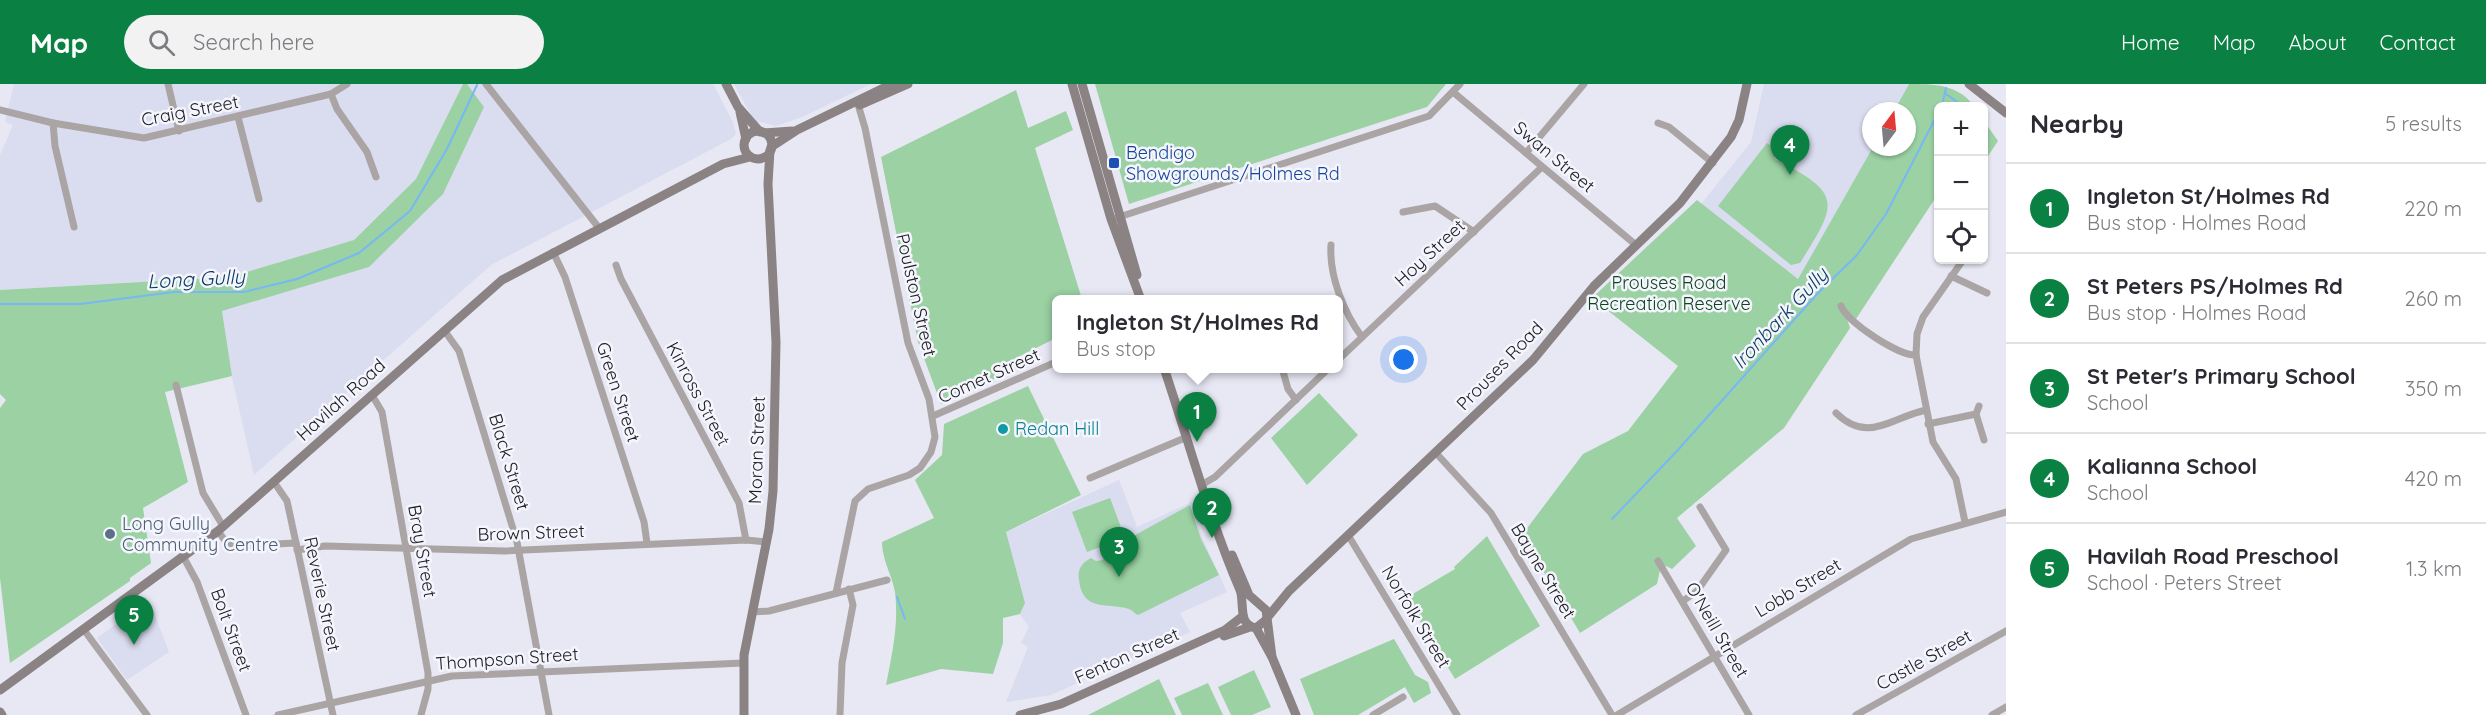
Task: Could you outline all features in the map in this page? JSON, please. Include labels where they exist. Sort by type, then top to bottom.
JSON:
[{"type":"street","points":[[168,84],[179,131]]},
{"type":"street","name":"Craig Street","points":[[0,110],[53,123],[138,137],[179,131],[331,94],[347,84]]},
{"type":"street","points":[[486,84],[599,228]]},
{"type":"street","points":[[726,84],[738,107],[745,141],[754,158],[765,157],[771,149],[797,130],[908,84]]},
{"type":"street","points":[[858,103],[892,84]]},
{"type":"street","points":[[1072,84],[1140,295]]},
{"type":"street","points":[[1082,84],[1115,218]]},
{"type":"street","points":[[1115,218],[1429,116],[1460,84]]},
{"type":"street","points":[[1526,153],[1584,84]]},
{"type":"street","name":"Prouses Road","points":[[1267,619],[1289,591],[1533,360],[1594,286],[1680,203],[1713,164],[1737,125],[1747,84]]},
{"type":"street","points":[[1969,84],[2006,113]]},
{"type":"street","name":"Swan Street","points":[[1453,92],[1636,245]]},
{"type":"street","points":[[331,94],[337,109],[367,152],[376,177]]},
{"type":"street","name":"Poulston Street","points":[[836,593],[855,501],[863,492],[909,475],[924,464],[933,445],[933,416],[908,343],[858,103]]},
{"type":"street","points":[[738,107],[770,139],[771,149]]},
{"type":"street","points":[[238,117],[259,199]]},
{"type":"street","points":[[53,123],[55,146],[74,227]]},
{"type":"street","points":[[1658,123],[1669,127],[1713,164]]},
{"type":"street","points":[[745,141],[752,133],[797,130]]},
{"type":"street","name":"Havilah Road","points":[[723,164],[745,141]]},
{"type":"street","name":"Moran Street","points":[[744,715],[743,663],[766,542],[773,491],[776,342],[768,184],[771,149]]},
{"type":"street","name":"Havilah Road","points":[[0,690],[221,529],[502,280],[723,164],[754,158]]},
{"type":"street","name":"Moran Street","points":[[754,158],[768,184]]},
{"type":"street","name":"Hoy Street","points":[[1343,355],[1542,167]]},
{"type":"street","points":[[1403,212],[1435,206],[1474,232]]},
{"type":"street","points":[[1331,245],[1332,267],[1341,295]]},
{"type":"street","name":"Green Street","points":[[553,252],[565,277],[644,522],[647,543]]},
{"type":"street","points":[[1960,264],[1923,317],[1917,334],[1916,355],[1933,442],[1956,479],[1965,522]]},
{"type":"street","name":"Kinross Street","points":[[616,265],[621,279],[739,504],[746,540]]},
{"type":"street","points":[[1951,276],[1987,293]]},
{"type":"street","points":[[1343,302],[1346,312],[1362,337]]},
{"type":"street","points":[[1841,306],[1850,319],[1896,350],[1904,354],[1916,355]]},
{"type":"street","name":"Black Street","points":[[444,330],[459,351],[519,550],[549,715]]},
{"type":"street","name":"Comet Street","points":[[933,416],[1052,364]]},
{"type":"street","points":[[1165,373],[1218,536],[1241,594],[1243,614],[1272,657],[1296,715]]},
{"type":"street","points":[[1283,373],[1288,389],[1296,400]]},
{"type":"street","points":[[1203,484],[1215,477],[1325,373]]},
{"type":"street","points":[[176,385],[203,493],[221,529]]},
{"type":"street","name":"Bray Street","points":[[372,395],[382,412],[429,680],[421,715]]},
{"type":"street","points":[[1980,406],[1976,414],[1984,440]]},
{"type":"street","points":[[1836,413],[1852,427],[1869,430],[1926,410]]},
{"type":"street","points":[[1928,424],[1976,414]]},
{"type":"street","points":[[1090,478],[1187,436]]},
{"type":"street","name":"Bayne Street","points":[[1436,453],[1495,519],[1612,715]]},
{"type":"street","name":"Reverie Street","points":[[274,482],[287,501],[333,715]]},
{"type":"street","points":[[1203,484],[1247,591],[1266,610],[1272,657]]},
{"type":"street","points":[[1683,601],[1698,589],[1726,550],[1701,506]]},
{"type":"street","name":"Lobb Street","points":[[1617,715],[1911,539],[2006,512]]},
{"type":"street","name":"Brown Street","points":[[221,529],[226,541],[236,546],[519,550],[647,543],[746,540],[766,542]]},
{"type":"street","name":"Norfolk Street","points":[[1348,535],[1456,715]]},
{"type":"street","name":"Bolt Street","points":[[184,558],[194,575],[246,715]]},
{"type":"street","name":"O'Neill Street","points":[[1658,561],[1749,715]]},
{"type":"street","points":[[752,612],[769,611],[887,580]]},
{"type":"street","points":[[840,715],[841,669],[853,605],[849,589]]},
{"type":"street","name":"Prouses Road","points":[[1258,604],[1289,591]]},
{"type":"street","points":[[1243,614],[1249,605],[1258,604]]},
{"type":"street","name":"Fenton Street","points":[[1020,715],[1061,704],[1225,630],[1243,614]]},
{"type":"street","points":[[1253,627],[1267,619]]},
{"type":"street","name":"Fenton Street","points":[[1045,715],[1253,627]]},
{"type":"street","points":[[84,630],[147,715]]},
{"type":"street","name":"Castle Street","points":[[1856,715],[2006,631]]},
{"type":"street","name":"Thompson Street","points":[[278,715],[429,680],[472,674],[743,663]]},
{"type":"street","points":[[1373,715],[1403,697]]},
{"type":"street","points":[[1992,715],[2006,707]]},
{"type":"shaded area","points":[[14,84],[463,84],[416,179],[354,240],[230,277],[0,290],[0,155],[13,125],[5,122]]},
{"type":"shaded area","points":[[467,84],[713,84],[733,122],[736,134],[731,139],[491,265],[254,475],[232,377],[222,311],[369,267],[484,107]]},
{"type":"shaded area","points":[[734,84],[871,84],[802,117],[776,126],[761,122],[756,124]]},
{"type":"shaded area","points":[[1764,84],[1909,84],[1899,102],[1862,102],[1862,156],[1868,156],[1798,279],[1701,204],[1751,142]]},
{"type":"shaded area","points":[[1119,480],[1137,527],[1192,502],[1202,537],[1227,592],[1180,613],[1190,632],[1051,695],[1006,702],[1028,647],[1021,643],[1029,627],[1020,614],[1025,603],[1006,532]]},
{"type":"shaded area","points":[[149,600],[169,652],[127,680],[97,638]]},
{"type":"green space","points":[[463,84],[467,84],[484,107],[443,194],[369,267],[222,311],[232,376],[165,392],[188,482],[143,508],[151,563],[130,578],[130,581],[10,663],[0,578],[0,408],[6,400],[0,394],[0,290],[230,277],[354,240],[416,179]]},
{"type":"green space","points":[[1095,84],[1446,84],[1427,107],[1129,204]]},
{"type":"green space","name":"Prouses Road Recreation Reserve","points":[[1909,84],[1936,85],[1953,89],[1971,102],[1934,102],[1934,200],[1856,319],[1852,317],[1848,322],[1850,328],[1784,428],[1677,518],[1696,546],[1672,569],[1666,566],[1660,570],[1657,584],[1580,633],[1522,535],[1583,454],[1628,431],[1678,366],[1592,298],[1697,200],[1798,279],[1868,156],[1916,156],[1916,102],[1899,102]]},
{"type":"green space","points":[[1016,90],[1028,128],[1066,111],[1073,130],[1035,148],[1081,295],[1052,295],[1052,340],[1016,358],[1020,367],[941,404],[918,342],[881,157]]},
{"type":"green space","points":[[1988,127],[1998,141],[1988,156]]},
{"type":"green space","points":[[1767,143],[1774,148],[1775,159],[1813,181],[1823,191],[1827,201],[1827,213],[1822,226],[1800,263],[1791,265],[1718,206]]},
{"type":"green space","points":[[1028,386],[1081,495],[1006,532],[1025,603],[1020,614],[1003,618],[1003,643],[993,674],[941,669],[886,685],[894,639],[896,604],[894,586],[882,542],[934,518],[915,480],[942,455],[944,424]]},
{"type":"green space","points":[[1319,393],[1358,435],[1307,485],[1271,438]]},
{"type":"green space","points":[[1110,498],[1125,538],[1087,552],[1072,512]]},
{"type":"green space","points":[[1190,505],[1201,539],[1219,575],[1138,615],[1131,610],[1100,605],[1086,598],[1079,576],[1085,562],[1091,558],[1096,561],[1103,560],[1106,547],[1126,540]]},
{"type":"green space","points":[[1487,536],[1540,626],[1455,679],[1406,598],[1455,569],[1454,567]]},
{"type":"green space","points":[[1394,639],[1415,675],[1428,682],[1431,693],[1414,703],[1405,687],[1358,715],[1314,715],[1300,679]]},
{"type":"green space","points":[[1254,670],[1271,707],[1252,715],[1231,715],[1218,687]]},
{"type":"green space","points":[[1159,679],[1176,715],[1088,715]]},
{"type":"green space","points":[[1208,683],[1223,715],[1182,715],[1174,698]]},
{"type":"waterway","name":"Long Gully","points":[[0,304],[80,304],[174,292],[244,292],[297,279],[359,253],[410,211],[447,149],[477,85]]},
{"type":"waterway","name":"Ironbark Gully","points":[[1943,102],[1946,88]]},
{"type":"waterway","points":[[1946,94],[1957,102]]},
{"type":"waterway","name":"Ironbark Gully","points":[[1612,519],[1677,451],[1818,293],[1857,255],[1886,214],[1934,121]]},
{"type":"waterway","points":[[897,597],[905,619]]},
{"type":"place","name":"Bendigo Showgrounds/Holmes Rd","points":[[1114,163]]},
{"type":"place","name":"Kalianna School","points":[[1790,175]]},
{"type":"place","name":"Redan Hill","points":[[1003,429]]},
{"type":"place","name":"Ingleton St/Holmes Rd","points":[[1197,442]]},
{"type":"place","name":"Long Gully Community Centre","points":[[110,534]]},
{"type":"place","name":"St Peters PS/Holmes Rd","points":[[1212,538]]},
{"type":"place","name":"St Peter's Primary School","points":[[1119,577]]},
{"type":"place","name":"Havilah Road Preschool","points":[[134,645]]}]
